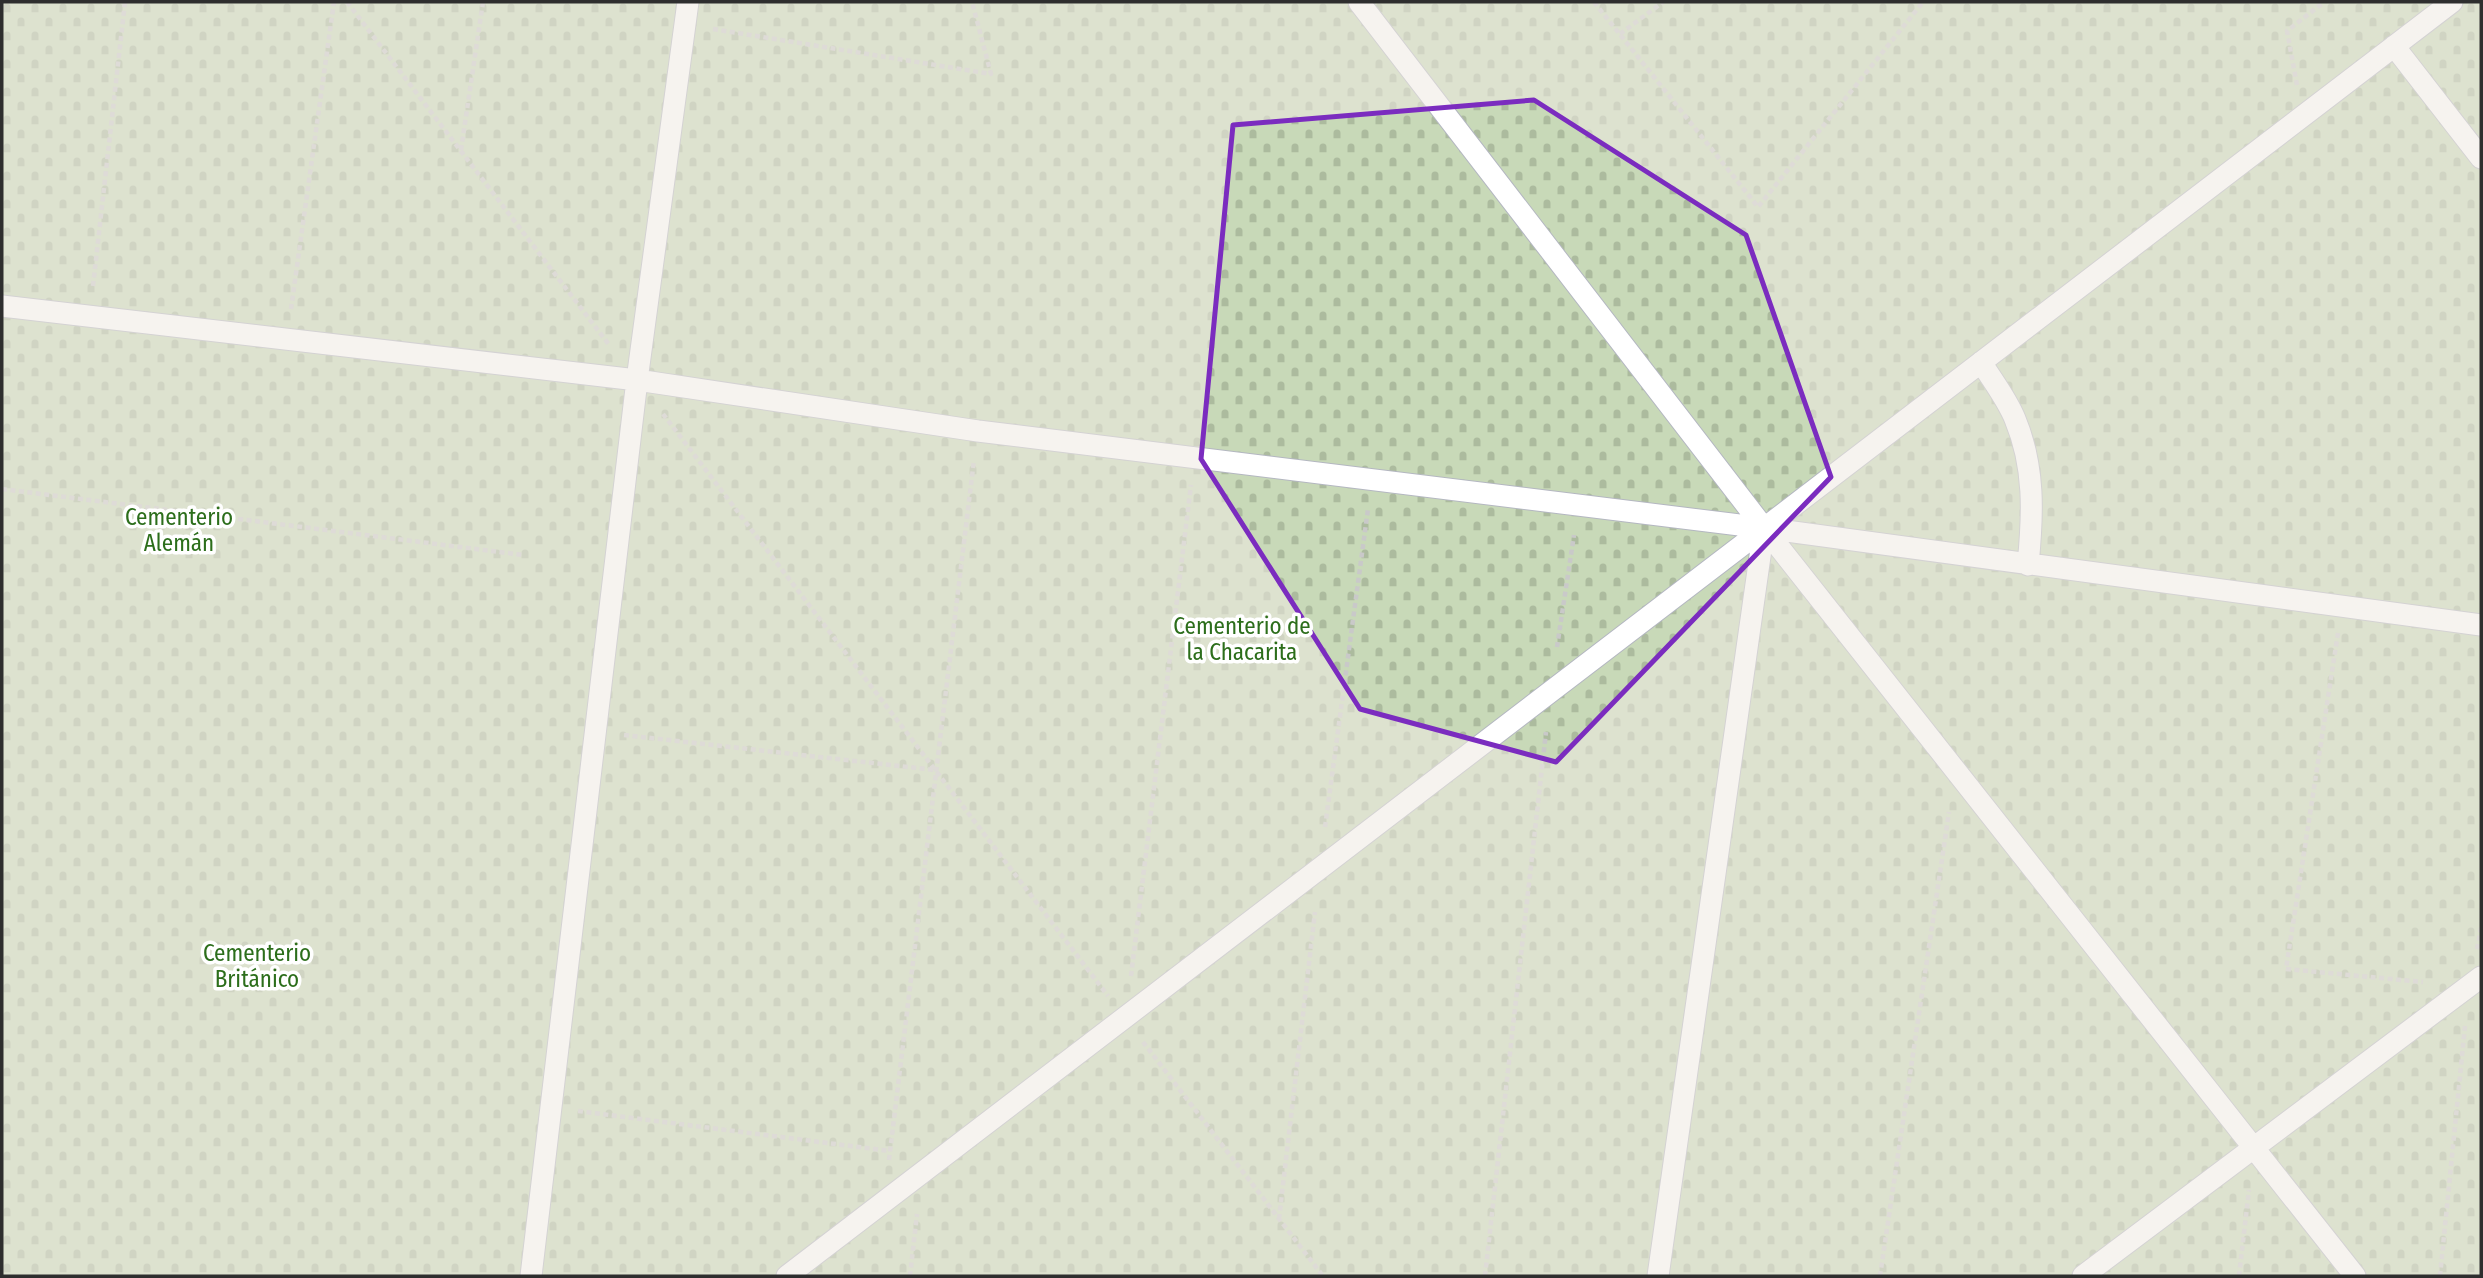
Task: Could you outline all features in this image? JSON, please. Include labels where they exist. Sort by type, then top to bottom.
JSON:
[{"type":"lane","points":[[531,1276],[637,380],[688,2]]},
{"type":"lane","points":[[1359,2],[1764,528],[2356,1276]]},
{"type":"lane","points":[[787,1276],[2452,2]]},
{"type":"lane","points":[[2395,46],[2481,158]]},
{"type":"lane","points":[[2,306],[89,314],[286,340],[637,380],[1194,460],[1764,528],[2481,625]]},
{"type":"lane","points":[[1981,362],[2015,417],[2028,463],[2033,510],[2028,565]]},
{"type":"lane","points":[[1658,1276],[1764,528]]},
{"type":"lane","points":[[2083,1276],[2475,982]]},
{"type":"path","points":[[89,314],[125,2]]},
{"type":"path","points":[[286,340],[334,2]]},
{"type":"path","points":[[347,2],[1323,1276]]},
{"type":"path","points":[[461,150],[483,2]]},
{"type":"path","points":[[685,25],[991,74],[972,2]]},
{"type":"path","points":[[1594,2],[1758,207],[1923,2]]},
{"type":"path","points":[[1620,34],[1663,2]]},
{"type":"path","points":[[2302,117],[2287,31],[2324,2]]},
{"type":"path","points":[[884,1202],[978,431]]},
{"type":"path","points":[[1126,1019],[1194,460]]},
{"type":"path","points":[[2,489],[523,555]]},
{"type":"path","points":[[1485,1276],[1551,692],[1578,506]]},
{"type":"path","points":[[2342,607],[2286,970],[2475,982]]},
{"type":"path","points":[[595,731],[935,770]]},
{"type":"path","points":[[1880,1276],[1956,770]]},
{"type":"path","points":[[2440,1276],[2481,928]]},
{"type":"path","points":[[551,1108],[890,1151]]},
{"type":"path","points":[[2239,1276],[2254,1148]]},
{"type":"path","points":[[910,1276],[921,1174]]},
{"type":"highlighted area","points":[[1534,100],[1746,235],[1831,477],[1556,762],[1360,709],[1201,459],[1233,125]]},
{"type":"green space","name":"Cementerio de la Chacarita","points":[[2,2],[2481,2],[2481,1276],[2,1276]]},
{"type":"park label","name":"Cementerio Alemán","points":[[179,530]]},
{"type":"park label","name":"Cementerio Británico","points":[[257,966]]}]
